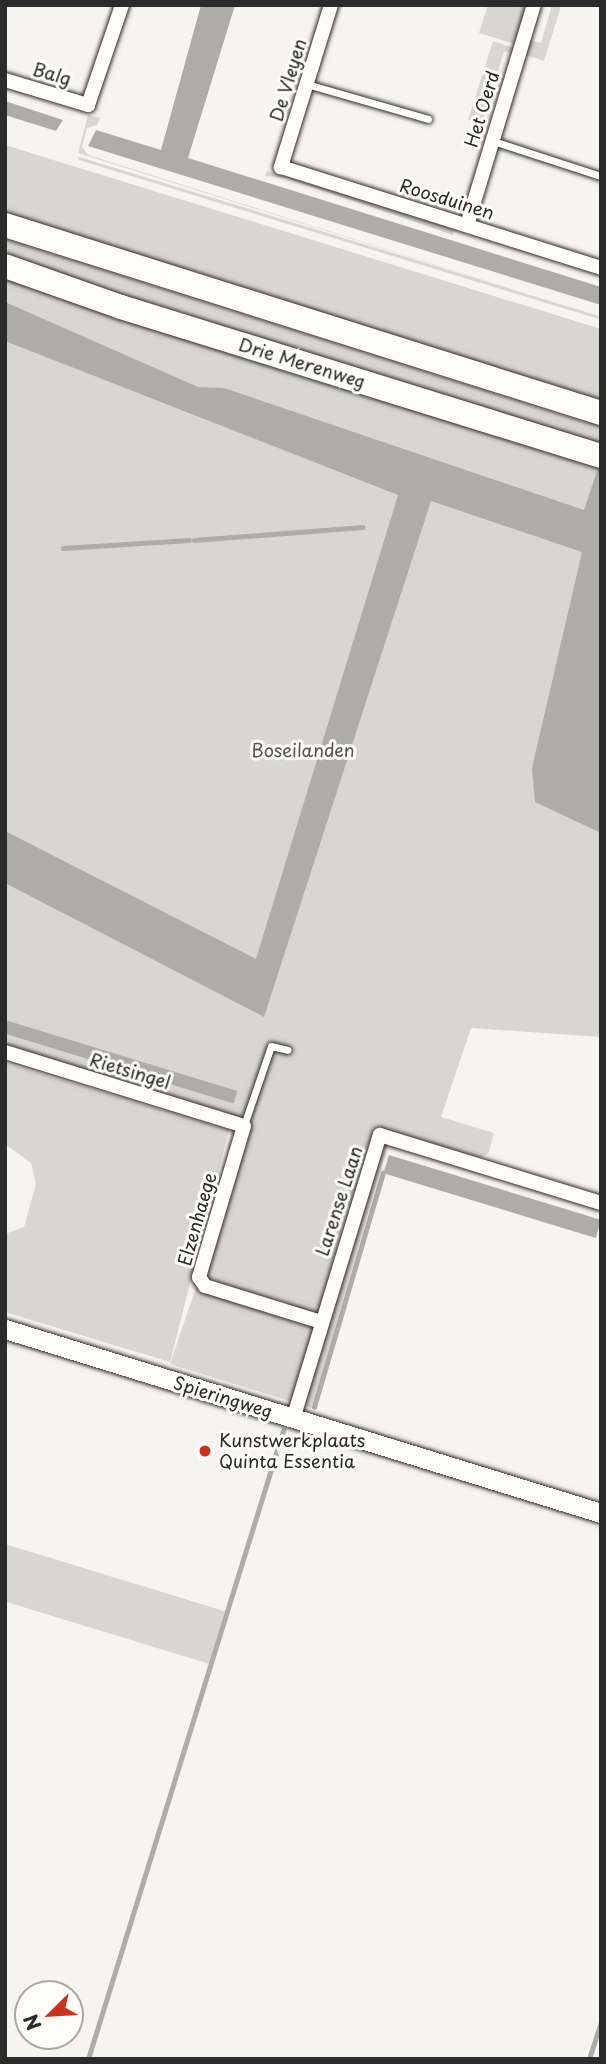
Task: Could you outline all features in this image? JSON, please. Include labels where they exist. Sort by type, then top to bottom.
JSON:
[{"type":"highway","points":[[5,225],[601,413]]},
{"type":"highway","name":"Drie Merenweg","points":[[5,266],[121,307],[601,456]]},
{"type":"street","name":"Balg","points":[[5,79],[88,105],[122,5]]},
{"type":"street","name":"De Vleyen","points":[[281,167],[331,5]]},
{"type":"street","name":"Het Oerd","points":[[467,225],[534,5]]},
{"type":"street","name":"Roosduinen","points":[[281,167],[601,268]]},
{"type":"street","name":"Rietsingel","points":[[5,1052],[244,1126]]},
{"type":"street","name":"Elzenhaege","points":[[244,1126],[199,1277],[205,1286],[321,1322]]},
{"type":"street","name":"Larense Laan","points":[[293,1419],[380,1135],[601,1203]]},
{"type":"street","name":"Spieringweg","points":[[5,1329],[601,1513]]},
{"type":"lane","points":[[307,84],[428,119]]},
{"type":"lane","points":[[492,141],[601,176]]},
{"type":"lane","points":[[244,1126],[271,1046],[288,1050]]},
{"type":"green space","points":[[488,5],[530,5],[518,45],[479,33]]},
{"type":"green space","points":[[552,5],[561,6],[544,61],[525,55],[529,40],[541,43]]},
{"type":"green space","points":[[493,41],[517,49],[515,54],[504,51],[482,124],[468,120]]},
{"type":"green space","points":[[88,115],[100,118],[97,125],[87,128],[82,147],[88,155],[601,317],[78,153]]},
{"type":"green space","name":"Boseilanden","points":[[5,145],[601,329],[601,1037],[471,1028],[441,1117],[494,1133],[488,1154],[479,1158],[392,1131],[312,1408],[170,1364],[248,1134],[5,1055],[5,239],[588,423],[596,402],[5,215]]},
{"type":"green space","points":[[79,157],[601,317],[601,320],[78,160]]},
{"type":"green space","points":[[267,171],[454,229],[453,235],[286,178],[265,176]]},
{"type":"green space","points":[[5,1063],[229,1130],[170,1362],[5,1312],[5,1234],[24,1227],[36,1184],[31,1163],[5,1144]]},
{"type":"green space","points":[[5,1544],[225,1611],[209,1664],[5,1602]]},
{"type":"shaded area","points":[[201,5],[235,5],[188,158],[601,287],[601,305],[88,146],[96,130],[161,150]]},
{"type":"shaded area","points":[[5,101],[63,120],[56,131],[5,115]]},
{"type":"shaded area","points":[[5,302],[198,387],[224,388],[584,510],[601,459],[601,833],[535,802],[532,768],[582,552],[431,501],[264,1017],[5,883],[5,831],[256,959],[398,495],[5,341]]},
{"type":"shaded area","points":[[5,1020],[237,1091],[234,1103],[5,1034]]},
{"type":"shaded area","points":[[389,1155],[601,1220],[596,1238],[383,1173]]},
{"type":"waterway","points":[[194,540],[362,527]]},
{"type":"waterway","points":[[63,548],[189,540]]},
{"type":"waterway","points":[[314,1407],[383,1173]]},
{"type":"waterway","points":[[88,2059],[283,1431]]},
{"type":"waterway","points":[[589,2059],[601,2022]]},
{"type":"place","name":"Kunstwerkplaats Quinta Essentia","points":[[205,1451]]}]
